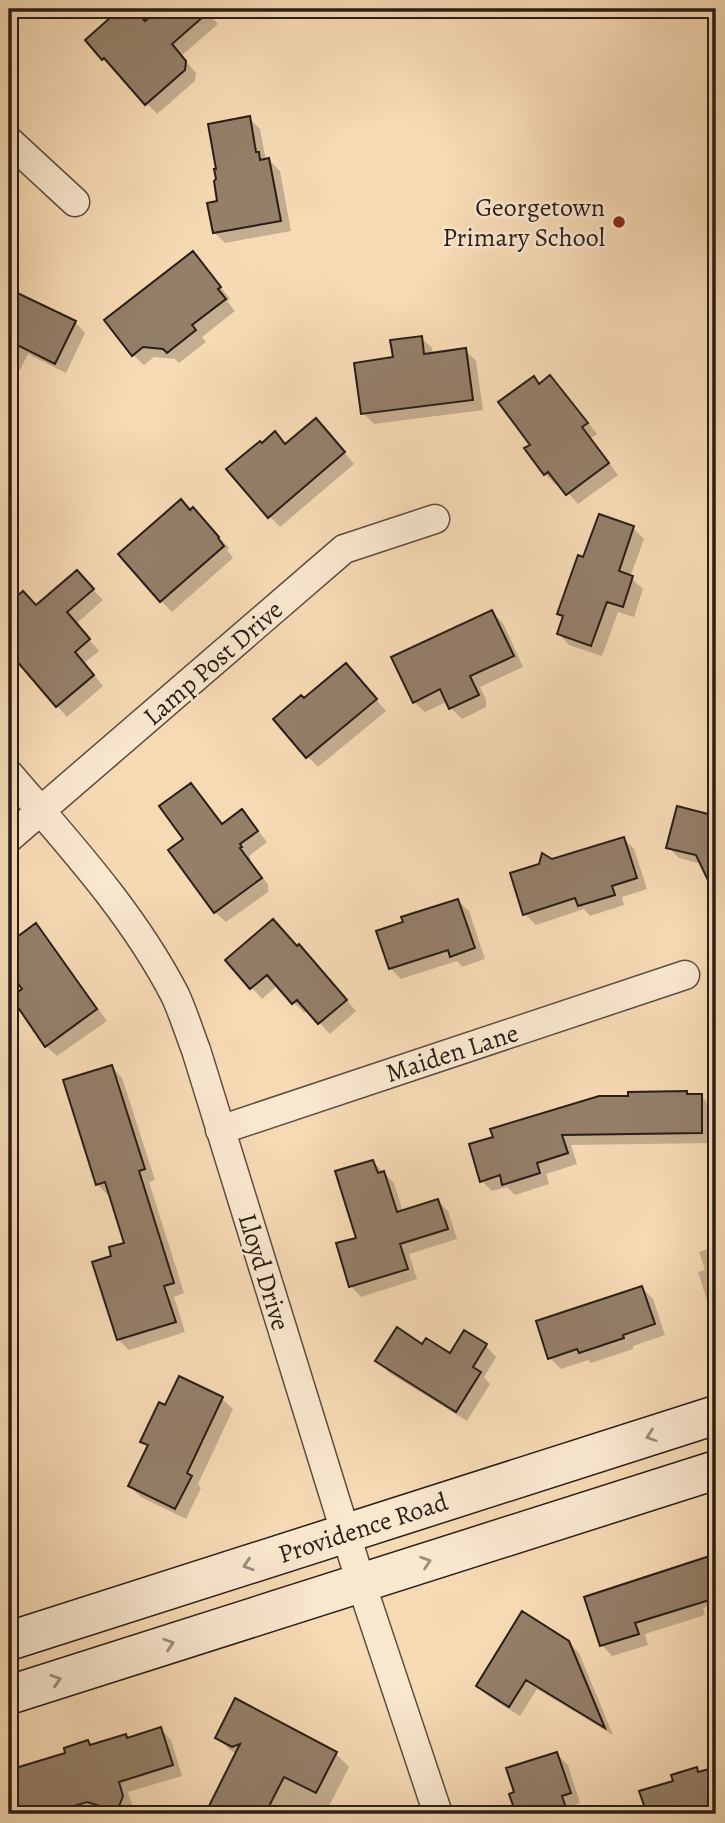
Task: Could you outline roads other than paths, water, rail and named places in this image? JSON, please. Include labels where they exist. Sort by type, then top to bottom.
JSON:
[{"type":"main road","name":"Providence Road","points":[[9,1641],[716,1415]]},
{"type":"main road","name":"Providence Road","points":[[9,1695],[716,1470]]},
{"type":"street","points":[[9,141],[75,202]]},
{"type":"street","name":"Lamp Post Drive","points":[[9,838],[344,549],[435,519]]},
{"type":"street","name":"Lloyd Drive","points":[[9,774],[98,879],[141,936],[176,997],[196,1050],[361,1583],[438,1814]]},
{"type":"street","name":"Maiden Lane","points":[[220,1130],[685,975]]},
{"type":"place","name":"Georgetown Primary School","points":[[619,222]]}]
